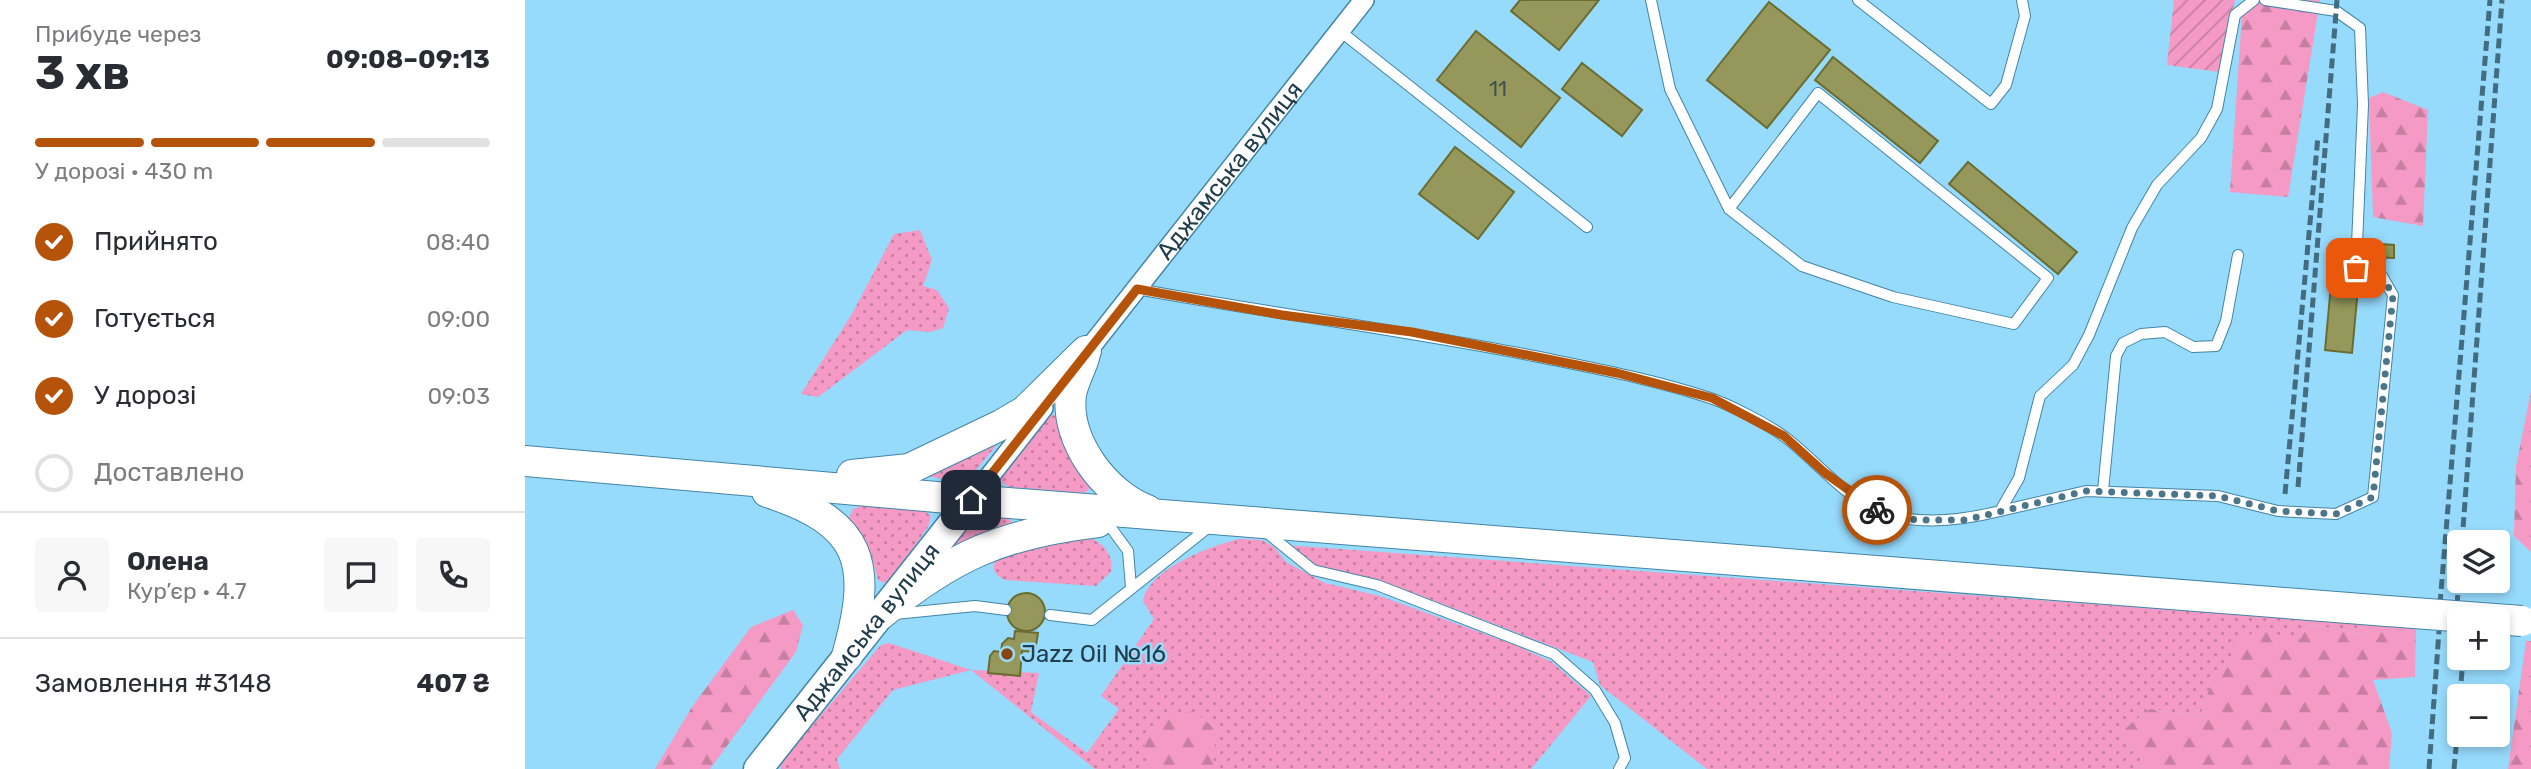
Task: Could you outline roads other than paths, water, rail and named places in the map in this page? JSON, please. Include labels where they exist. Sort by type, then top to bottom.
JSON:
[{"type":"main road","points":[[717,476],[848,475],[909,468],[974,439],[1025,411],[1086,351]]},
{"type":"main road","points":[[1086,351],[1071,394],[1073,424],[1080,442],[1111,487],[1136,506],[1158,514]]},
{"type":"main road","points":[[525,461],[971,500],[2527,621]]},
{"type":"main road","points":[[717,476],[803,503],[829,520],[843,535],[860,569],[861,586],[856,622],[847,656]]},
{"type":"main road","name":"Аджамська вулиця","points":[[762,767],[971,500]]},
{"type":"main road","points":[[880,615],[934,573],[994,543],[1034,532],[1158,514]]},
{"type":"street","name":"Аджамська вулиця","points":[[971,500],[1364,0]]},
{"type":"lane","points":[[1651,0],[1670,89],[1729,209],[1802,266],[1893,298],[2014,324],[2048,278],[1818,93],[1729,209]]},
{"type":"lane","points":[[1858,0],[1991,104],[2006,85],[2025,16],[2022,0]]},
{"type":"lane","points":[[2000,511],[2019,478],[2040,396],[2073,365],[2084,345],[2132,228],[2157,185],[2201,138],[2217,108],[2235,15],[2254,0]]},
{"type":"lane","points":[[1137,289],[1282,315],[1412,332],[1617,373],[1712,398],[1784,436],[1825,473],[1872,508],[1915,520],[1965,520],[2086,491],[2218,496],[2278,511],[2336,514],[2373,497],[2393,295],[2382,276],[2356,268],[2363,105],[2360,28],[2336,10],[2265,0]]},
{"type":"lane","points":[[1340,31],[1587,227]]},
{"type":"lane","points":[[2103,492],[2116,356],[2123,343],[2141,334],[2165,332],[2193,347],[2216,346],[2226,321],[2238,255]]},
{"type":"lane","points":[[1050,615],[1092,620],[1219,519]]},
{"type":"lane","points":[[1105,521],[1128,551],[1131,587]]},
{"type":"lane","points":[[1256,522],[1289,553],[1313,569],[1377,585],[1554,654],[1595,690],[1615,723],[1625,758],[1619,769]]},
{"type":"lane","points":[[880,615],[975,606],[1006,610]]},
{"type":"railway","points":[[2298,487],[2337,0]]},
{"type":"railway","points":[[2440,604],[2490,0]]},
{"type":"railway","points":[[2463,530],[2502,0]]},
{"type":"railway","points":[[2285,494],[2318,136]]},
{"type":"railway","points":[[2457,605],[2458,593]]},
{"type":"railway","points":[[2429,769],[2439,631]]},
{"type":"railway","points":[[2461,684],[2462,670]]},
{"type":"railway","points":[[2454,769],[2456,747]]},
{"type":"place","name":"Jazz Oil №16","points":[[1007,654]]}]
